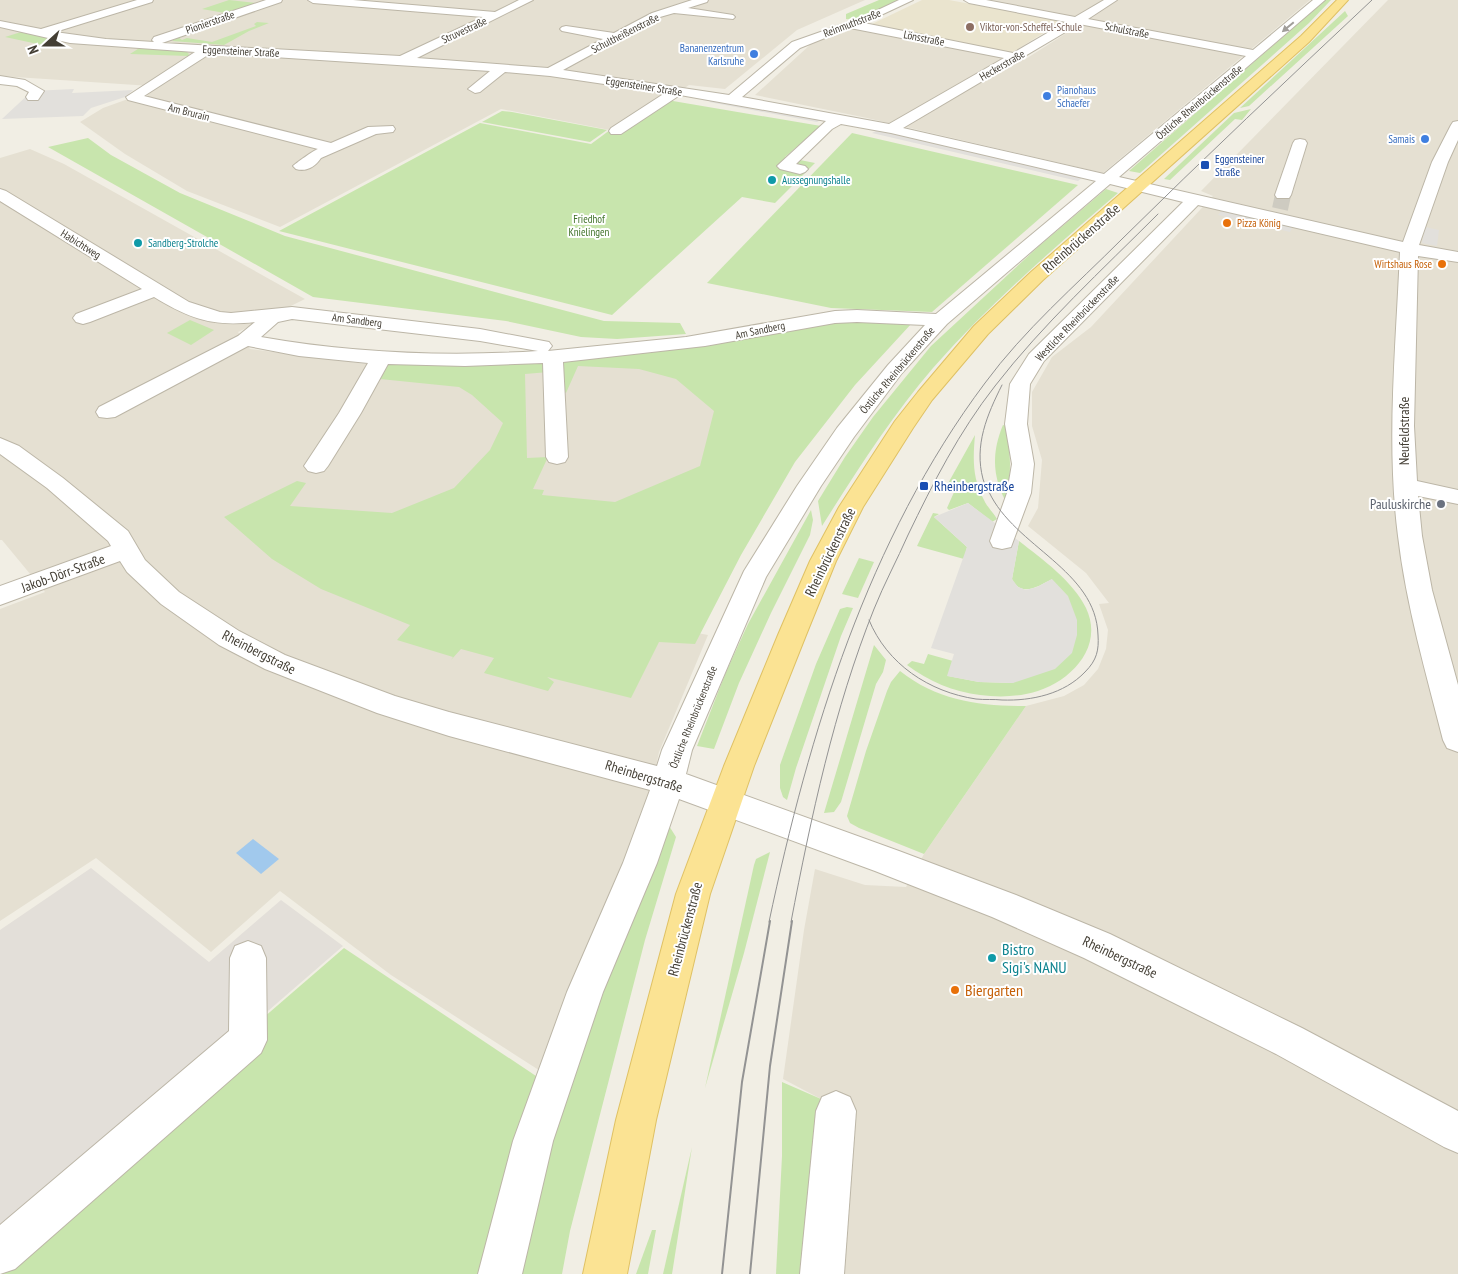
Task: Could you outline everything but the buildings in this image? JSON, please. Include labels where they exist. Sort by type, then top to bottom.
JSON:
[{"type":"main road","name":"Rheinbrückenstraße","points":[[605,1274],[636,1120],[694,894],[739,766],[823,561],[852,507],[903,426],[931,389],[982,330],[1037,276],[1305,39],[1343,0]]},
{"type":"street","points":[[40,33],[148,0]]},
{"type":"street","name":"Pionierstraße","points":[[143,45],[277,0]]},
{"type":"street","points":[[313,0],[496,15]]},
{"type":"street","name":"Struvestraße","points":[[401,60],[528,0]]},
{"type":"street","name":"Schultheißenstraße","points":[[555,75],[616,37],[656,15],[702,0]]},
{"type":"street","name":"Reinmuthstraße","points":[[796,45],[867,19],[908,0]]},
{"type":"street","name":"Schulstraße","points":[[969,0],[1255,54]]},
{"type":"street","name":"Heckerstraße","points":[[891,129],[1018,57],[1112,0]]},
{"type":"street","name":"Östliche Rheinbrückenstraße","points":[[500,1274],[533,1141],[585,992],[640,863],[661,806],[667,781],[682,739],[752,578],[809,486],[845,433],[895,369],[940,320],[1320,0]]},
{"type":"street","points":[[673,10],[729,17]]},
{"type":"street","name":"Reinmuthstraße","points":[[732,99],[796,45],[811,29],[851,10]]},
{"type":"street","points":[[623,19],[642,23]]},
{"type":"street","name":"Lönsstraße","points":[[831,20],[1018,57]]},
{"type":"street","name":"Eggensteiner Straße","points":[[0,24],[40,33],[106,43],[208,49],[285,57],[401,60],[502,68],[732,99],[891,129],[1195,199],[1280,207],[1408,249],[1458,257]]},
{"type":"street","points":[[566,29],[616,37]]},
{"type":"street","points":[[51,48],[74,39]]},
{"type":"street","points":[[85,52],[106,43]]},
{"type":"street","points":[[126,55],[143,45]]},
{"type":"street","name":"Am Brurain","points":[[208,49],[132,96],[328,147]]},
{"type":"street","points":[[475,89],[502,68]]},
{"type":"street","points":[[0,80],[20,83],[38,91],[33,97]]},
{"type":"street","points":[[616,131],[677,91]]},
{"type":"street","points":[[800,169],[785,166],[827,126],[839,119]]},
{"type":"street","name":"Neufeldstraße","points":[[1458,125],[1440,162],[1408,249],[1403,426],[1405,486],[1410,536],[1419,590],[1458,740]]},
{"type":"street","points":[[301,166],[311,162],[328,147],[373,130],[388,129]]},
{"type":"street","points":[[1280,207],[1300,142]]},
{"type":"street","name":"Habichtweg","points":[[2,197],[182,306],[218,318],[231,319],[287,314]]},
{"type":"street","name":"Westliche Rheinbrückenstraße","points":[[1002,541],[1019,493],[1023,464],[1016,424],[1020,384],[1036,358],[1195,199]]},
{"type":"street","points":[[83,318],[156,290]]},
{"type":"street","points":[[108,412],[245,340],[271,318],[287,314]]},
{"type":"street","name":"Am Sandberg","points":[[287,314],[480,335],[580,353]]},
{"type":"street","name":"Am Sandberg","points":[[245,340],[312,352],[381,358],[454,360],[553,356],[685,343],[835,317],[857,316],[940,320]]},
{"type":"street","points":[[553,356],[557,457]]},
{"type":"street","points":[[316,466],[350,413],[381,358]]},
{"type":"street","name":"Rheinbergstraße","points":[[0,445],[55,483],[119,537],[125,550],[149,579],[191,614],[229,638],[275,662],[387,705],[450,724],[667,781],[726,804],[896,864],[1004,906],[1097,946],[1289,1041],[1458,1133]]},
{"type":"street","points":[[1405,486],[1458,497]]},
{"type":"street","name":"Jakob-Dörr-Straße","points":[[0,596],[125,550]]},
{"type":"street","points":[[0,1254],[248,1040],[248,958]]},
{"type":"street","points":[[822,1274],[836,1111]]},
{"type":"shaded area","points":[[0,0],[865,0],[797,30],[725,89],[689,85],[620,132],[501,109],[280,227],[187,191],[125,154],[80,122],[103,108],[142,94],[151,86],[0,76]]},
{"type":"shaded area","name":"Viktor-von-Scheffel-Schule","points":[[922,0],[949,0],[1063,21],[1011,53],[872,24]]},
{"type":"shaded area","points":[[979,0],[1310,0],[1103,173],[867,118],[755,95],[811,44],[853,25],[1024,60],[1087,20]]},
{"type":"shaded area","points":[[1388,0],[1458,0],[1458,1274],[839,1274],[836,1111],[821,1099],[783,1079],[804,930],[815,869],[865,885],[906,887],[924,854],[1026,706],[1064,696],[1084,685],[1098,669],[1106,649],[1108,630],[1099,604],[1109,603],[1086,573],[1028,526],[1038,508],[1042,460],[1032,426],[1032,392],[1052,357],[1091,327],[1213,196],[1201,191]]},
{"type":"shaded area","points":[[74,89],[72,93],[133,90],[125,97],[91,108],[83,116],[2,119],[32,91]]},
{"type":"shaded area","points":[[714,99],[822,119],[817,122],[709,102]]},
{"type":"shaded area","points":[[878,130],[1083,177],[1078,181],[872,133]]},
{"type":"shaded area","points":[[30,149],[64,164],[305,299],[238,332],[250,349],[366,364],[423,366],[717,345],[770,386],[667,523],[451,588],[708,635],[659,752],[635,863],[545,1074],[391,975],[280,891],[211,952],[96,858],[0,921],[0,609],[45,592],[2,540],[0,540],[0,158]]},
{"type":"shaded area","points":[[1224,208],[1294,225],[1290,232],[1218,215]]},
{"type":"shaded area","points":[[1425,227],[1439,230],[1437,246],[1422,243]]},
{"type":"shaded area","points":[[968,503],[1019,541],[1012,579],[1018,587],[1026,590],[1037,587],[1052,579],[1068,596],[1077,620],[1077,635],[1072,653],[1055,669],[1013,683],[979,682],[947,676],[954,654],[931,648],[967,547],[934,517]]},
{"type":"shaded area","points":[[91,868],[209,962],[281,900],[343,946],[0,1243],[0,930]]},
{"type":"green space","points":[[229,0],[256,3],[225,13],[202,9]]},
{"type":"green space","points":[[879,0],[905,0],[869,17],[854,20],[846,19],[846,14]]},
{"type":"green space","points":[[1325,0],[1331,0],[1309,23],[1147,167],[1140,173],[1129,171]]},
{"type":"green space","points":[[1345,11],[1348,16],[1249,106],[1240,108]]},
{"type":"green space","points":[[257,22],[269,23],[249,31],[224,45],[172,41],[178,37],[182,40],[187,38],[212,42],[256,26],[254,24]]},
{"type":"green space","points":[[21,32],[63,40],[47,46],[5,37]]},
{"type":"green space","points":[[141,47],[185,50],[189,54],[188,56],[130,54]]},
{"type":"green space","name":"Friedhof Knielingen","points":[[667,100],[821,126],[785,157],[815,163],[775,203],[742,197],[612,315],[279,231],[480,123],[591,144],[610,130]]},
{"type":"green space","points":[[1251,109],[1242,120],[1235,119],[1170,180],[1164,179],[1234,113]]},
{"type":"green space","points":[[502,111],[607,130],[590,142],[482,122]]},
{"type":"green space","points":[[852,133],[1078,185],[932,312],[831,308],[707,283]]},
{"type":"green space","points":[[88,138],[111,155],[180,193],[285,236],[604,321],[680,323],[686,334],[617,339],[581,337],[506,321],[313,297],[48,147]]},
{"type":"green space","points":[[1106,189],[1118,193],[999,299],[933,368],[888,425],[822,526],[818,501],[845,457],[873,417],[931,346],[1038,247]]},
{"type":"green space","points":[[190,320],[214,330],[191,345],[167,333]]},
{"type":"green space","points":[[881,321],[912,323],[855,385],[795,462],[741,555],[695,644],[659,642],[631,698],[547,677],[554,682],[548,691],[484,673],[494,658],[461,649],[451,660],[453,657],[397,640],[410,625],[321,589],[272,559],[224,517],[297,481],[306,483],[290,506],[392,513],[454,488],[490,450],[503,423],[472,395],[459,387],[380,379],[364,401],[384,362],[549,358],[549,372],[525,374],[527,458],[548,457],[533,489],[544,490],[542,495],[615,502],[700,466],[714,411],[676,379],[639,369],[578,366],[566,393],[559,388],[558,359],[718,344],[831,322]]},
{"type":"green space","points":[[1003,425],[1006,426],[1010,463],[1008,490],[1005,500],[998,481],[995,463],[997,444]]},
{"type":"green space","points":[[975,435],[975,476],[985,503],[997,519],[992,522],[968,503],[949,510],[947,508],[955,490],[946,487]]},
{"type":"green space","points":[[811,510],[813,520],[810,535],[739,683],[714,749],[697,746],[726,672],[748,624]]},
{"type":"green space","points":[[933,513],[939,514],[934,517],[967,547],[964,559],[917,546]]},
{"type":"green space","points":[[1019,541],[1047,563],[1073,588],[1086,608],[1091,623],[1091,638],[1086,652],[1078,664],[1055,684],[1041,690],[1021,695],[1003,696],[970,694],[951,688],[932,681],[907,665],[912,661],[924,664],[928,654],[953,661],[948,676],[979,682],[1013,683],[1052,579],[1030,589],[1020,588],[1016,585],[1012,579]]},
{"type":"green space","points":[[859,558],[874,562],[858,598],[842,594]]},
{"type":"green space","points":[[853,608],[841,636],[787,800],[783,797],[780,788],[780,765],[816,664],[840,609]]},
{"type":"green space","points":[[874,645],[886,660],[883,672],[876,684],[841,802],[834,812],[824,813]]},
{"type":"green space","points":[[900,671],[929,689],[960,700],[992,705],[1026,706],[924,854],[859,828],[850,823],[847,816],[866,751],[887,691],[891,682]]},
{"type":"green space","points":[[666,821],[676,837],[645,940],[570,1231],[562,1274],[514,1274],[560,1086]]},
{"type":"green space","points":[[770,852],[744,953],[705,1088],[754,865],[756,859]]},
{"type":"green space","points":[[344,948],[539,1078],[480,1274],[0,1274],[0,1270],[263,1018]]},
{"type":"green space","points":[[782,1082],[821,1099],[808,1274],[776,1274],[782,1156]]},
{"type":"green space","points":[[692,1147],[672,1274],[663,1274]]},
{"type":"green space","points":[[652,1230],[656,1230],[648,1274],[636,1274]]},
{"type":"water","points":[[253,839],[279,859],[261,874],[236,853]]},
{"type":"tunnel","points":[[1280,209],[1283,195]]},
{"type":"tram line","points":[[769,922],[803,780],[848,640],[876,572],[908,506],[944,443],[985,383],[1033,327],[1184,179],[1372,0]]},
{"type":"tram line","points":[[870,622],[927,496],[947,458],[982,403],[1033,341],[1158,214]]},
{"type":"tram line","points":[[870,622],[887,650],[912,673],[926,683],[942,690],[976,699],[1013,700],[1047,695],[1077,680],[1095,659],[1098,635],[1094,612],[1084,593],[1069,576],[1001,511],[983,481],[980,454],[981,442],[991,408],[1002,385]]},
{"type":"tram line","points":[[791,922],[807,843],[835,724],[870,622]]},
{"type":"tram line","points":[[722,1274],[742,1082],[770,921]]},
{"type":"tram line","points":[[750,1274],[770,1066],[792,921]]},
{"type":"place","name":"Viktor-von-Scheffel-Schule","points":[[970,27]]},
{"type":"place","name":"Bananenzentrum Karlsruhe","points":[[754,54]]},
{"type":"place","name":"Pianohaus Schaefer","points":[[1047,96]]},
{"type":"place","name":"Samais","points":[[1425,139]]},
{"type":"place","name":"Eggensteiner Straße","points":[[1205,165]]},
{"type":"place","name":"Aussegnungshalle","points":[[772,180]]},
{"type":"place","name":"Pizza König","points":[[1227,223]]},
{"type":"place","name":"Sandberg-Strolche","points":[[138,243]]},
{"type":"place","name":"Wirtshaus Rose","points":[[1442,264]]},
{"type":"place","name":"Rheinbergstraße","points":[[924,486]]},
{"type":"place","name":"Pauluskirche","points":[[1441,504]]},
{"type":"place","name":"Bistro Sigi's NANU","points":[[992,958]]},
{"type":"place","name":"Biergarten","points":[[955,990]]}]
